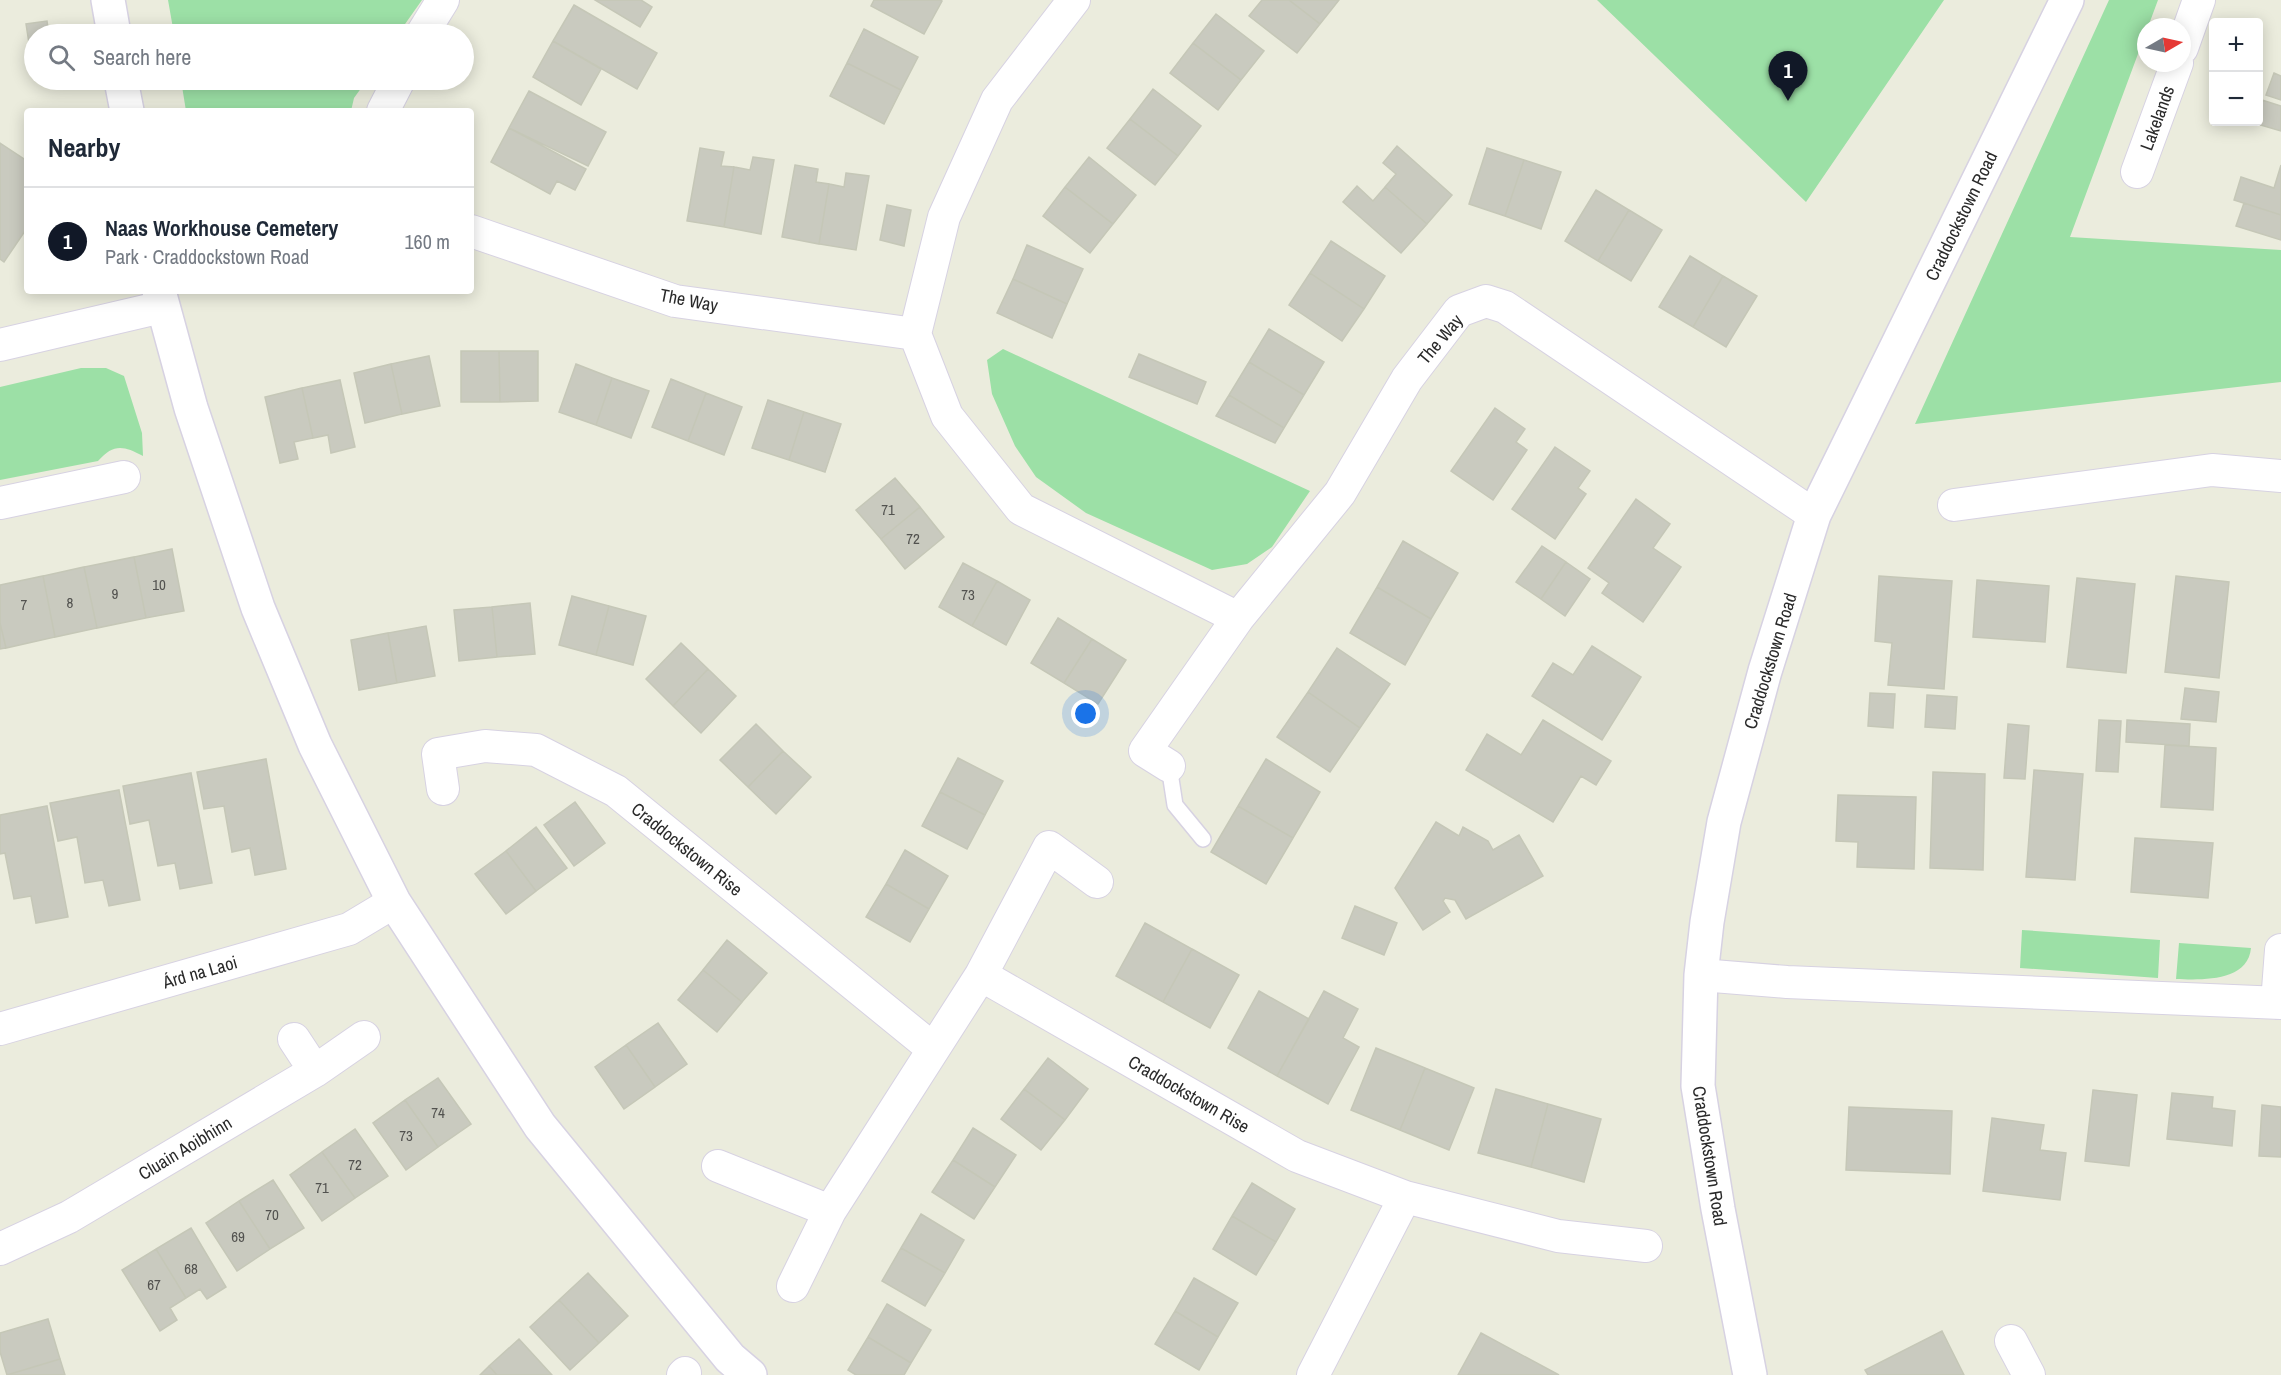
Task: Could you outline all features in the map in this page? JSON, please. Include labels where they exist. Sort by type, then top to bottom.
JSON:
[{"type":"street","points":[[108,0],[112,24]]},
{"type":"street","points":[[428,24],[443,0]]},
{"type":"street","points":[[1074,0],[997,100],[944,217],[915,334],[946,416],[1021,509],[1238,618]]},
{"type":"street","name":"Craddockstown Road","points":[[1750,1375],[1718,1209],[1698,1086],[1701,975],[1707,922],[1727,808],[1765,671],[1814,515],[2067,0]]},
{"type":"street","points":[[2191,23],[2199,0]]},
{"type":"street","name":"Lakelands","points":[[2137,172],[2174,72]]},
{"type":"street","points":[[123,90],[126,108]]},
{"type":"street","points":[[385,108],[394,90]]},
{"type":"street","name":"The Way","points":[[474,232],[675,300],[915,334]]},
{"type":"street","points":[[0,345],[160,299],[191,408],[258,608],[315,745],[394,902],[540,1126],[730,1358],[750,1375]]},
{"type":"street","name":"The Way","points":[[1169,766],[1145,752],[1238,618],[1340,493],[1407,379],[1459,311],[1486,301],[1504,307],[1814,515]]},
{"type":"street","points":[[1954,505],[2212,470],[2281,476]]},
{"type":"street","points":[[0,503],[124,477]]},
{"type":"street","name":"Craddockstown Rise","points":[[443,789],[438,753],[485,747],[536,750],[616,791],[932,1048]]},
{"type":"street","points":[[793,1286],[830,1211],[932,1048],[981,975],[1049,847],[1097,882]]},
{"type":"street","name":"Árd na Laoi","points":[[0,1029],[349,929],[394,902]]},
{"type":"street","points":[[1701,975],[1787,982],[2279,1003],[2281,950]]},
{"type":"street","name":"Craddockstown Rise","points":[[981,975],[1297,1156],[1405,1197],[1558,1236],[1646,1246]]},
{"type":"street","name":"Cluain Aoibhinn","points":[[0,1249],[69,1217],[315,1071],[364,1037]]},
{"type":"street","points":[[294,1039],[315,1071]]},
{"type":"street","points":[[718,1166],[830,1211]]},
{"type":"street","points":[[1313,1375],[1405,1197]]},
{"type":"street","points":[[2011,1341],[2029,1375]]},
{"type":"lane","points":[[1169,766],[1176,805],[1203,839]]},
{"type":"green space","points":[[168,0],[422,0],[405,24],[172,24]]},
{"type":"green space","points":[[1597,0],[1944,0],[1806,202]]},
{"type":"green space","points":[[2109,0],[2158,0],[2151,18],[2137,18],[2137,57],[2070,237],[2281,250],[2281,382],[1915,424]]},
{"type":"green space","points":[[183,90],[360,90],[354,98],[352,108],[186,108]]},
{"type":"green space","points":[[1003,349],[1310,491],[1272,547],[1247,564],[1212,570],[1086,513],[1036,477],[1015,446],[992,394],[987,360]]},
{"type":"green space","points":[[81,368],[106,368],[124,376],[142,433],[143,456],[119,448],[103,455],[98,461],[0,480],[0,387]]},
{"type":"green space","points":[[2022,930],[2160,940],[2158,978],[2020,968]]},
{"type":"green space","points":[[2179,943],[2251,948],[2248,959],[2233,973],[2210,979],[2176,979]]},
{"type":"building","points":[[595,0],[641,0],[652,7],[640,27]]},
{"type":"building","points":[[874,0],[942,1],[924,34],[871,6]]},
{"type":"building","points":[[1262,0],[1289,0],[1320,24],[1297,53],[1249,16]]},
{"type":"building","points":[[1289,0],[1339,0],[1320,24]]},
{"type":"building","points":[[574,5],[657,53],[637,89],[553,41]]},
{"type":"building","points":[[1216,14],[1264,51],[1241,80],[1193,43]]},
{"type":"building","points":[[47,21],[47,24],[26,24]]},
{"type":"building","points":[[864,29],[918,57],[901,90],[847,63]]},
{"type":"building","points":[[553,41],[601,69],[581,105],[533,77]]},
{"type":"building","points":[[1193,43],[1241,80],[1218,110],[1170,73]]},
{"type":"building","points":[[847,63],[901,90],[884,124],[830,96]]},
{"type":"building","points":[[2274,73],[2281,76],[2281,100],[2266,95]]},
{"type":"building","points":[[1153,89],[1201,126],[1178,156],[1130,119]]},
{"type":"building","points":[[529,91],[606,132],[588,166],[509,128]]},
{"type":"building","points":[[2263,100],[2281,106],[2281,131],[2263,126]]},
{"type":"building","points":[[1130,119],[1178,156],[1155,185],[1107,148]]},
{"type":"building","points":[[509,128],[586,169],[575,190],[557,181],[550,194],[491,162]]},
{"type":"building","points":[[0,143],[24,159],[24,232],[4,262],[0,259]]},
{"type":"building","points":[[1397,146],[1452,195],[1427,224],[1385,187],[1396,174],[1383,163]]},
{"type":"building","points":[[700,148],[724,152],[721,166],[734,167],[724,227],[687,221]]},
{"type":"building","points":[[1487,148],[1524,160],[1505,216],[1469,204]]},
{"type":"building","points":[[753,157],[774,160],[761,234],[724,227],[734,167],[750,170]]},
{"type":"building","points":[[1089,157],[1136,195],[1113,224],[1065,187]]},
{"type":"building","points":[[1524,160],[1561,172],[1541,229],[1505,216]]},
{"type":"building","points":[[795,165],[818,169],[816,182],[829,184],[819,244],[782,237]]},
{"type":"building","points":[[2281,165],[2281,215],[2234,200],[2241,177],[2274,188]]},
{"type":"building","points":[[846,173],[869,176],[856,250],[819,244],[829,184],[844,187]]},
{"type":"building","points":[[1357,186],[1373,201],[1385,187],[1427,224],[1401,253],[1343,202]]},
{"type":"building","points":[[1065,187],[1113,224],[1090,253],[1043,216]]},
{"type":"building","points":[[1596,190],[1629,210],[1598,261],[1565,241]]},
{"type":"building","points":[[2244,203],[2281,215],[2281,240],[2236,226]]},
{"type":"building","points":[[887,205],[911,210],[904,246],[880,240]]},
{"type":"building","points":[[1629,210],[1662,230],[1631,281],[1598,261]]},
{"type":"building","points":[[1331,241],[1385,276],[1364,309],[1310,273]]},
{"type":"building","points":[[1027,245],[1083,269],[1067,304],[1013,279]]},
{"type":"building","points":[[1690,256],[1723,276],[1693,327],[1659,307]]},
{"type":"building","points":[[1310,273],[1364,309],[1342,341],[1289,305]]},
{"type":"building","points":[[1723,276],[1757,296],[1726,347],[1693,327]]},
{"type":"building","points":[[1013,279],[1067,304],[1052,338],[997,313]]},
{"type":"building","points":[[1269,329],[1324,362],[1304,395],[1249,362]]},
{"type":"building","points":[[461,351],[499,351],[500,402],[461,402]]},
{"type":"building","points":[[499,351],[538,351],[538,401],[500,402]]},
{"type":"building","points":[[1139,354],[1206,382],[1197,404],[1129,377]]},
{"type":"building","points":[[429,356],[440,406],[402,414],[391,364]]},
{"type":"building","points":[[1249,362],[1304,395],[1284,428],[1229,395]]},
{"type":"building","points":[[391,364],[402,414],[365,423],[354,373]]},
{"type":"building","points":[[576,364],[612,378],[596,425],[559,412]]},
{"type":"building","points":[[612,378],[649,391],[631,438],[596,425]]},
{"type":"building","points":[[671,379],[706,393],[688,441],[652,427]]},
{"type":"building","points":[[340,380],[355,447],[331,453],[328,435],[313,438],[302,388]]},
{"type":"building","points":[[302,388],[313,438],[294,442],[298,459],[280,463],[265,397]]},
{"type":"building","points":[[706,393],[742,407],[724,455],[688,441]]},
{"type":"building","points":[[1229,395],[1284,428],[1275,443],[1216,416]]},
{"type":"building","points":[[768,400],[804,412],[789,460],[752,448]]},
{"type":"building","points":[[1495,408],[1525,429],[1516,442],[1527,450],[1493,500],[1451,471]]},
{"type":"building","points":[[804,412],[841,424],[825,472],[789,460]]},
{"type":"building","points":[[1555,447],[1590,471],[1578,488],[1586,494],[1555,539],[1512,509]]},
{"type":"building","points":[[895,478],[920,507],[881,539],[856,510]]},
{"type":"building","points":[[1636,499],[1670,524],[1653,548],[1681,567],[1643,622],[1602,593],[1609,583],[1588,568]]},
{"type":"building","points":[[920,507],[944,537],[905,569],[881,539]]},
{"type":"building","points":[[1403,541],[1458,573],[1431,619],[1377,587]]},
{"type":"building","points":[[1542,546],[1566,562],[1541,599],[1516,582]]},
{"type":"building","points":[[172,549],[184,611],[146,618],[134,557]]},
{"type":"building","points":[[134,557],[146,618],[97,628],[84,567]]},
{"type":"building","points":[[1566,562],[1590,579],[1565,616],[1541,599]]},
{"type":"building","points":[[963,563],[997,581],[972,626],[939,607]]},
{"type":"building","points":[[84,567],[97,628],[55,637],[43,576]]},
{"type":"building","points":[[43,576],[55,637],[6,648],[0,623],[0,585]]},
{"type":"building","points":[[1879,576],[1952,581],[1944,689],[1888,685],[1892,643],[1875,641]]},
{"type":"building","points":[[2176,576],[2229,582],[2219,678],[2165,672]]},
{"type":"building","points":[[2077,578],[2135,584],[2126,673],[2067,667]]},
{"type":"building","points":[[1977,580],[2049,586],[2045,642],[1973,637]]},
{"type":"building","points":[[997,581],[1030,600],[1006,645],[972,626]]},
{"type":"building","points":[[1377,587],[1431,619],[1405,665],[1350,633]]},
{"type":"building","points":[[572,596],[609,606],[596,655],[559,645]]},
{"type":"building","points":[[530,603],[535,654],[497,657],[492,607]]},
{"type":"building","points":[[609,606],[646,616],[633,665],[596,655]]},
{"type":"building","points":[[492,607],[497,657],[459,661],[454,610]]},
{"type":"building","points":[[1058,618],[1092,639],[1064,683],[1031,663]]},
{"type":"building","points":[[0,623],[6,648],[0,649]]},
{"type":"building","points":[[426,626],[435,676],[397,683],[388,633]]},
{"type":"building","points":[[388,633],[397,683],[359,690],[351,640]]},
{"type":"building","points":[[1092,639],[1126,660],[1098,704],[1064,683]]},
{"type":"building","points":[[681,643],[708,669],[673,706],[646,679]]},
{"type":"building","points":[[1592,646],[1641,677],[1602,740],[1532,696],[1553,663],[1573,675]]},
{"type":"building","points":[[1337,648],[1390,684],[1360,728],[1308,692]]},
{"type":"building","points":[[708,669],[736,696],[701,733],[673,706]]},
{"type":"building","points":[[2185,688],[2219,692],[2216,722],[2181,719]]},
{"type":"building","points":[[1308,692],[1360,728],[1330,772],[1277,737]]},
{"type":"building","points":[[1870,693],[1895,694],[1893,728],[1868,726]]},
{"type":"building","points":[[1927,695],[1957,697],[1955,729],[1925,727]]},
{"type":"building","points":[[1543,720],[1611,761],[1596,785],[1581,776],[1553,822],[1466,770],[1487,734],[1521,755]]},
{"type":"building","points":[[2099,720],[2121,721],[2118,772],[2096,771]]},
{"type":"building","points":[[2127,720],[2190,724],[2189,746],[2126,742]]},
{"type":"building","points":[[756,724],[783,751],[748,787],[720,760]]},
{"type":"building","points":[[2008,724],[2029,726],[2025,779],[2004,778]]},
{"type":"building","points":[[2165,745],[2216,748],[2213,810],[2161,807]]},
{"type":"building","points":[[783,751],[811,777],[776,814],[748,787]]},
{"type":"building","points":[[958,758],[1003,781],[985,815],[940,792]]},
{"type":"building","points":[[266,759],[286,869],[255,875],[250,848],[232,852],[224,806],[204,809],[197,772]]},
{"type":"building","points":[[1266,759],[1320,792],[1293,838],[1238,806]]},
{"type":"building","points":[[2034,770],[2083,774],[2075,880],[2026,877]]},
{"type":"building","points":[[1933,772],[1985,774],[1983,870],[1930,868]]},
{"type":"building","points":[[191,773],[212,883],[180,889],[175,863],[158,866],[149,820],[130,824],[123,786]]},
{"type":"building","points":[[119,790],[140,900],[109,906],[103,880],[85,883],[77,837],[58,841],[50,803]]},
{"type":"building","points":[[940,792],[985,815],[967,849],[922,826]]},
{"type":"building","points":[[1838,795],[1916,797],[1914,869],[1857,867],[1858,842],[1836,841]]},
{"type":"building","points":[[575,802],[605,843],[574,866],[544,825]]},
{"type":"building","points":[[47,806],[68,917],[36,923],[31,896],[14,899],[5,853],[0,854],[0,815]]},
{"type":"building","points":[[1238,806],[1293,838],[1266,884],[1211,852]]},
{"type":"building","points":[[1436,822],[1459,836],[1463,827],[1488,841],[1493,850],[1519,835],[1543,876],[1466,919],[1455,900],[1445,898],[1443,901],[1450,912],[1423,930],[1395,888]]},
{"type":"building","points":[[536,827],[567,868],[536,891],[506,851]]},
{"type":"building","points":[[2135,838],[2213,843],[2208,898],[2131,892]]},
{"type":"building","points":[[905,850],[948,876],[929,909],[886,884]]},
{"type":"building","points":[[506,851],[536,891],[506,914],[475,874]]},
{"type":"building","points":[[886,884],[929,909],[910,942],[866,917]]},
{"type":"building","points":[[1355,906],[1397,923],[1384,955],[1342,938]]},
{"type":"building","points":[[1145,923],[1192,949],[1163,1002],[1116,976]]},
{"type":"building","points":[[727,940],[767,973],[742,1002],[703,970]]},
{"type":"building","points":[[1192,949],[1239,975],[1210,1028],[1163,1002]]},
{"type":"building","points":[[703,970],[742,1002],[717,1032],[678,1000]]},
{"type":"building","points":[[1259,991],[1309,1019],[1277,1076],[1228,1048]]},
{"type":"building","points":[[1324,991],[1358,1009],[1343,1038],[1359,1047],[1328,1104],[1277,1076]]},
{"type":"building","points":[[658,1023],[687,1064],[655,1087],[626,1045]]},
{"type":"building","points":[[626,1045],[655,1087],[624,1109],[595,1067]]},
{"type":"building","points":[[1376,1048],[1425,1068],[1400,1130],[1351,1110]]},
{"type":"building","points":[[1048,1058],[1088,1089],[1065,1120],[1024,1089]]},
{"type":"building","points":[[1425,1068],[1474,1088],[1449,1150],[1400,1130]]},
{"type":"building","points":[[438,1078],[471,1124],[438,1147],[405,1100]]},
{"type":"building","points":[[1024,1089],[1065,1120],[1041,1150],[1001,1119]]},
{"type":"building","points":[[1496,1089],[1548,1104],[1531,1167],[1478,1153]]},
{"type":"building","points":[[2093,1090],[2137,1095],[2129,1166],[2085,1161]]},
{"type":"building","points":[[2172,1093],[2213,1097],[2212,1108],[2235,1111],[2232,1146],[2167,1139]]},
{"type":"building","points":[[405,1100],[438,1147],[406,1170],[373,1123]]},
{"type":"building","points":[[1548,1104],[1601,1119],[1584,1182],[1531,1167]]},
{"type":"building","points":[[2262,1105],[2281,1107],[2281,1157],[2259,1156]]},
{"type":"building","points":[[1849,1107],[1952,1111],[1950,1174],[1846,1170]]},
{"type":"building","points":[[1992,1118],[2044,1125],[2040,1150],[2066,1153],[2060,1200],[1983,1191]]},
{"type":"building","points":[[973,1128],[1016,1155],[995,1187],[953,1160]]},
{"type":"building","points":[[355,1129],[388,1176],[355,1198],[322,1152]]},
{"type":"building","points":[[322,1152],[355,1198],[322,1221],[290,1175]]},
{"type":"building","points":[[953,1160],[995,1187],[974,1219],[932,1192]]},
{"type":"building","points":[[273,1180],[304,1228],[270,1249],[239,1201]]},
{"type":"building","points":[[1252,1183],[1295,1209],[1276,1242],[1232,1216]]},
{"type":"building","points":[[239,1201],[270,1249],[237,1271],[206,1223]]},
{"type":"building","points":[[921,1214],[964,1240],[945,1273],[901,1248]]},
{"type":"building","points":[[1232,1216],[1276,1242],[1256,1275],[1213,1249]]},
{"type":"building","points":[[191,1228],[226,1287],[207,1299],[200,1289],[186,1298],[156,1249]]},
{"type":"building","points":[[901,1248],[945,1273],[925,1306],[882,1281]]},
{"type":"building","points":[[156,1249],[186,1298],[170,1308],[177,1320],[160,1331],[122,1270]]},
{"type":"building","points":[[588,1273],[628,1316],[599,1343],[559,1300]]},
{"type":"building","points":[[1194,1278],[1238,1303],[1218,1337],[1175,1311]]},
{"type":"building","points":[[559,1300],[599,1343],[570,1370],[530,1327]]},
{"type":"building","points":[[887,1304],[931,1330],[911,1363],[868,1337]]},
{"type":"building","points":[[1175,1311],[1218,1337],[1199,1370],[1155,1344]]},
{"type":"building","points":[[48,1319],[60,1359],[7,1375],[0,1352],[0,1333]]},
{"type":"building","points":[[1942,1331],[1964,1375],[1868,1375],[1865,1370]]},
{"type":"building","points":[[1481,1333],[1559,1375],[1458,1375]]},
{"type":"building","points":[[868,1337],[911,1363],[904,1375],[856,1375],[848,1370]]},
{"type":"building","points":[[519,1339],[552,1375],[497,1375],[489,1366]]},
{"type":"building","points":[[60,1359],[65,1375],[7,1375]]},
{"type":"building","points":[[489,1366],[497,1375],[480,1375]]},
{"type":"place","name":"Naas Workhouse Cemetery","points":[[1788,101]]}]
